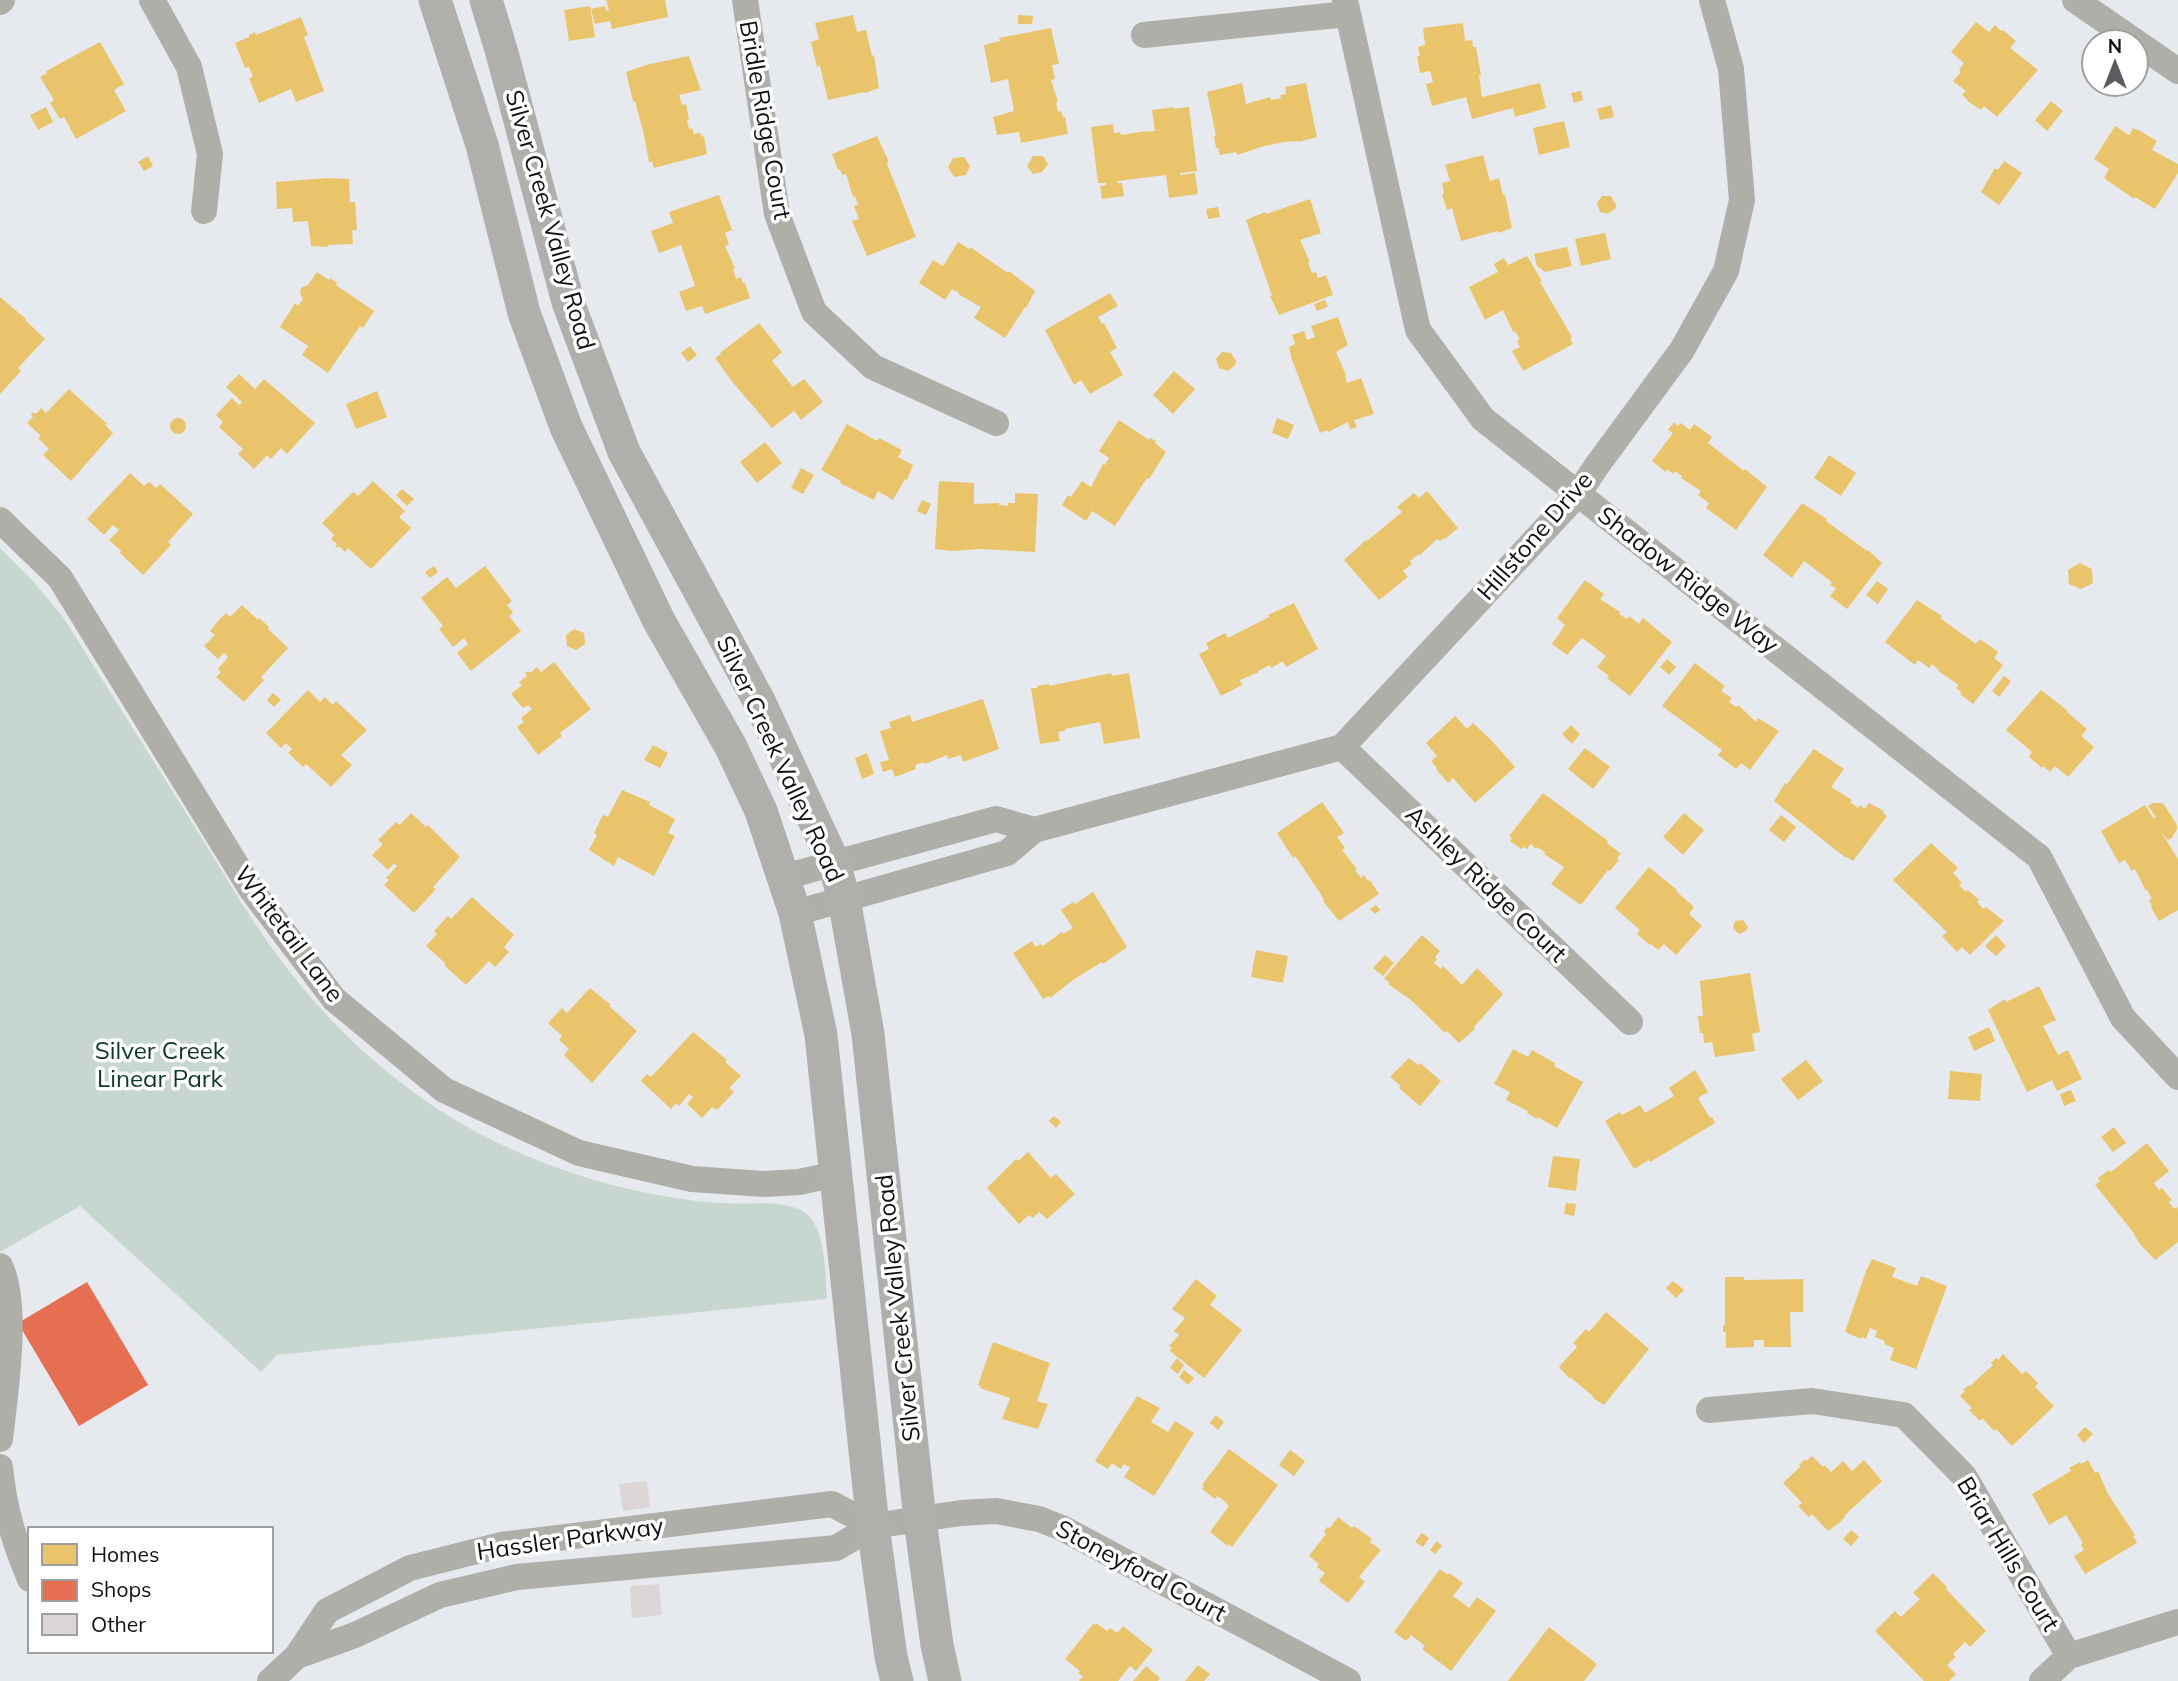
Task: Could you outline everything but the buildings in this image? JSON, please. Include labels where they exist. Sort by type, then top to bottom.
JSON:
[{"type":"main road","name":"Silver Creek Valley Road","points":[[435,0],[482,145],[524,313],[566,427],[659,621],[731,747],[761,811],[795,914],[821,1035],[873,1526],[891,1657],[897,1681]]},
{"type":"main road","name":"Silver Creek Valley Road","points":[[486,0],[568,302],[624,452],[759,701],[834,863],[844,900],[868,1034],[920,1520],[937,1645],[945,1681]]},
{"type":"street","points":[[152,0],[189,67],[210,154],[204,211]]},
{"type":"street","name":"Bridle Ridge Court","points":[[745,0],[778,214],[814,312],[873,366],[996,423]]},
{"type":"street","name":"Hillstone Drive","points":[[1342,747],[1578,494],[1682,350],[1726,271],[1742,200],[1731,69],[1712,0]]},
{"type":"street","points":[[2075,0],[2178,71]]},
{"type":"street","points":[[1144,35],[1346,7]]},
{"type":"street","name":"Shadow Ridge Way","points":[[1346,7],[1418,331],[1482,419],[2039,857],[2123,1018],[2178,1077]]},
{"type":"street","name":"Whitetail Lane","points":[[0,520],[60,578],[251,889],[334,999],[444,1090],[579,1153],[692,1179],[764,1184],[799,1182],[837,1174]]},
{"type":"street","points":[[795,914],[1007,853],[1034,830],[1342,747]]},
{"type":"street","name":"Ashley Ridge Court","points":[[1342,747],[1630,1022]]},
{"type":"street","points":[[784,877],[996,819],[1034,830]]},
{"type":"street","points":[[0,1266],[6,1278],[10,1322],[0,1439]]},
{"type":"street","name":"Briar Hills Court","points":[[1709,1410],[1812,1401],[1904,1415],[1964,1476],[2069,1656]]},
{"type":"street","points":[[0,1467],[3,1500],[15,1544],[28,1574]]},
{"type":"street","name":"Hassler Parkway","points":[[270,1681],[297,1656],[327,1611],[410,1568],[501,1545],[832,1504],[873,1526]]},
{"type":"street","name":"Stoneyford Court","points":[[920,1520],[961,1513],[996,1511],[1039,1519],[1062,1528],[1348,1681]]},
{"type":"street","name":"Hassler Parkway","points":[[297,1656],[355,1635],[440,1595],[517,1577],[836,1548],[873,1526],[920,1520]]},
{"type":"street","points":[[2042,1681],[2069,1656],[2178,1622]]},
{"type":"green space","name":"Silver Creek Linear Park","points":[[0,548],[63,617],[276,954],[329,1018],[373,1060],[447,1115],[502,1145],[562,1170],[657,1195],[721,1203],[778,1204],[799,1209],[807,1214],[818,1231],[827,1299],[277,1355],[261,1372],[80,1206],[0,1252]]}]
